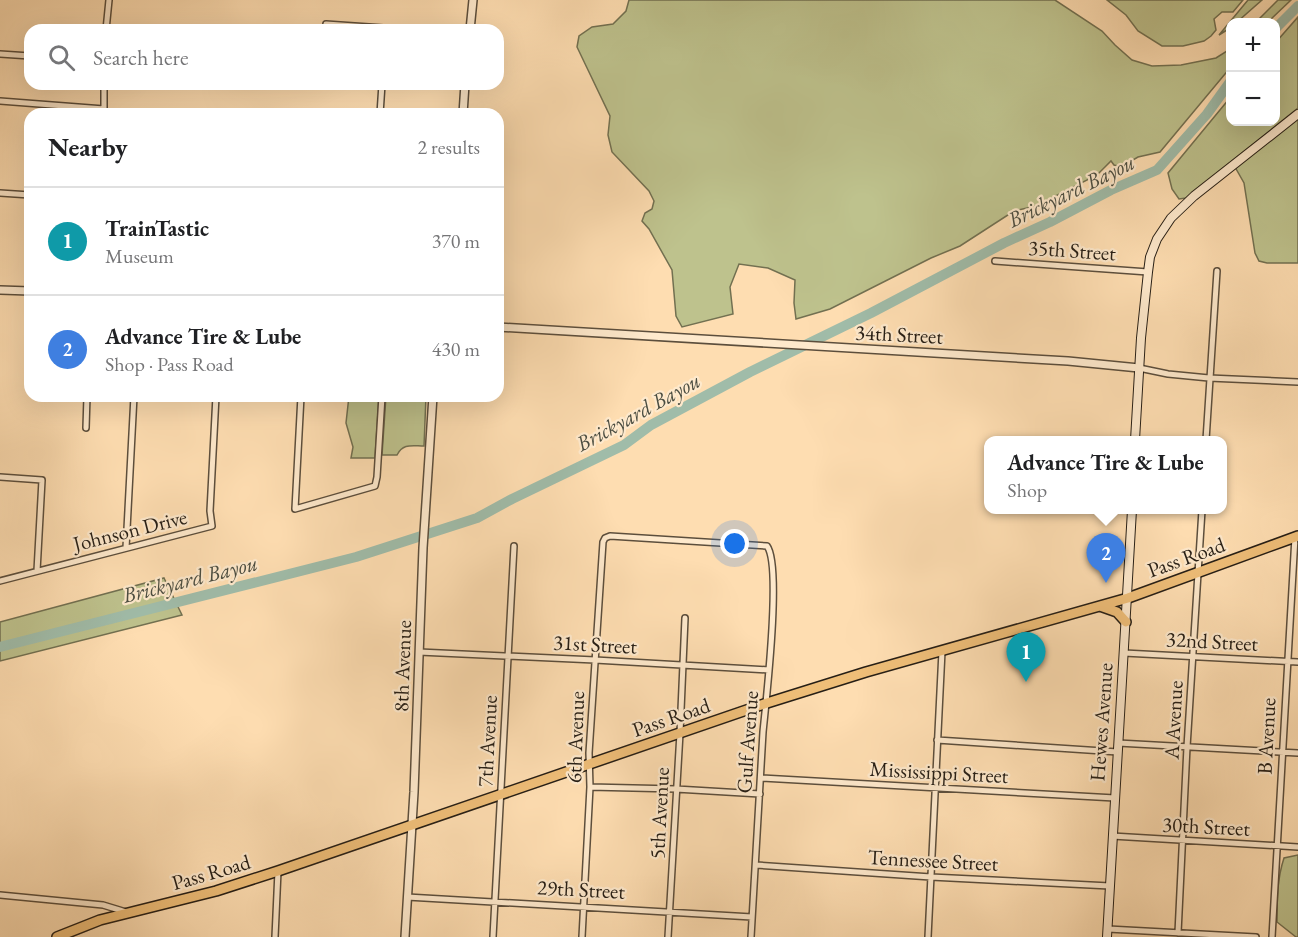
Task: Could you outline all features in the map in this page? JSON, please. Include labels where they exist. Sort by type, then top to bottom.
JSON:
[{"type":"main road","points":[[1135,436],[1148,272],[1150,257],[1157,239],[1176,212],[1298,114]]},
{"type":"main road","name":"Hewes Avenue","points":[[1108,933],[1132,514]]},
{"type":"main road","name":"Pass Road","points":[[57,937],[100,920],[181,901],[278,871],[766,703],[866,672],[1128,598],[1297,536]]},
{"type":"main road","points":[[1100,606],[1117,612],[1126,622]]},
{"type":"street","points":[[107,24],[109,0]]},
{"type":"street","points":[[471,24],[473,0]]},
{"type":"street","points":[[0,54],[24,56]]},
{"type":"street","points":[[104,90],[104,108]]},
{"type":"street","points":[[380,108],[382,90]]},
{"type":"street","points":[[463,108],[464,90]]},
{"type":"street","points":[[0,101],[73,108]]},
{"type":"street","points":[[0,193],[24,195]]},
{"type":"street","name":"35th Street","points":[[995,261],[1148,272]]},
{"type":"street","points":[[1206,436],[1217,271]]},
{"type":"street","points":[[0,290],[24,291]]},
{"type":"street","name":"34th Street","points":[[504,327],[1068,361],[1209,378],[1298,382]]},
{"type":"street","points":[[86,428],[87,402]]},
{"type":"street","points":[[126,548],[134,402]]},
{"type":"street","name":"Johnson Drive","points":[[0,581],[212,526],[210,511],[216,402]]},
{"type":"street","points":[[301,402],[295,509],[375,486],[382,402]]},
{"type":"street","name":"8th Avenue","points":[[405,937],[412,825],[423,548],[433,402]]},
{"type":"street","points":[[0,477],[42,480],[37,571]]},
{"type":"street","name":"A Avenue","points":[[1178,933],[1202,514]]},
{"type":"street","name":"Gulf Avenue","points":[[605,538],[610,536],[767,546],[770,550],[773,589],[751,937]]},
{"type":"street","name":"B Avenue","points":[[1272,937],[1287,661],[1297,536]]},
{"type":"street","name":"6th Avenue","points":[[582,937],[595,660],[605,538]]},
{"type":"street","name":"7th Avenue","points":[[493,937],[514,546]]},
{"type":"street","name":"5th Avenue","points":[[668,937],[685,618]]},
{"type":"street","points":[[928,937],[942,651]]},
{"type":"street","name":"31st Street","points":[[419,652],[769,670]]},
{"type":"street","name":"32nd Street","points":[[1124,653],[1298,662]]},
{"type":"street","points":[[937,740],[1118,752]]},
{"type":"street","points":[[1118,743],[1298,753]]},
{"type":"street","name":"Mississippi Street","points":[[760,778],[1115,798]]},
{"type":"street","points":[[590,787],[760,794]]},
{"type":"street","name":"30th Street","points":[[1113,836],[1183,842],[1298,847]]},
{"type":"street","name":"Tennessee Street","points":[[756,865],[1110,886]]},
{"type":"street","points":[[275,937],[278,871]]},
{"type":"street","points":[[0,895],[103,905],[128,912]]},
{"type":"street","name":"29th Street","points":[[407,897],[752,917]]},
{"type":"street","points":[[1108,933],[1178,933],[1256,937]]},
{"type":"green space","points":[[629,0],[1055,0],[1102,31],[1132,60],[1152,66],[1181,65],[1216,58],[1226,52],[1226,73],[1160,152],[1138,157],[1121,167],[1114,165],[1111,161],[1097,175],[1036,206],[1014,211],[960,246],[931,258],[830,309],[796,319],[795,280],[768,268],[739,264],[730,287],[733,314],[682,327],[676,316],[672,270],[642,221],[645,213],[652,209],[654,201],[649,191],[612,152],[608,135],[610,116],[577,47],[579,36],[592,27],[613,24],[626,11]]},
{"type":"green space","points":[[1107,0],[1243,0],[1233,12],[1222,12],[1214,19],[1216,30],[1204,41],[1183,46],[1162,46],[1138,31],[1126,15]]},
{"type":"green space","points":[[1248,0],[1262,0],[1242,18],[1233,18]]},
{"type":"green space","points":[[1278,0],[1291,0],[1272,18],[1260,18]]},
{"type":"green space","points":[[1298,17],[1298,108],[1280,122],[1280,72],[1280,37]]},
{"type":"green space","points":[[1226,103],[1226,126],[1276,126],[1186,198],[1179,199],[1172,189],[1168,173]]},
{"type":"green space","points":[[1298,117],[1298,263],[1267,263],[1259,261],[1255,253],[1244,183],[1235,167]]},
{"type":"green space","points":[[348,402],[379,402],[375,458],[351,458],[353,447],[346,423]]},
{"type":"green space","points":[[386,402],[426,402],[424,446],[408,446],[399,451],[397,455],[382,455]]},
{"type":"green space","points":[[164,578],[182,615],[0,661],[0,622]]},
{"type":"green space","points":[[1298,855],[1298,937],[1296,937],[1277,922],[1277,906],[1284,858]]},
{"type":"waterway","name":"Brickyard Bayou","points":[[1280,24],[1298,6]]},
{"type":"waterway","name":"Brickyard Bayou","points":[[0,647],[356,557],[477,518],[624,445],[651,425],[750,372],[871,313],[1004,243],[1157,170],[1207,114],[1226,88]]},
{"type":"place","name":"Advance Tire & Lube","points":[[1106,583]]},
{"type":"place","name":"TrainTastic","points":[[1026,682]]}]
